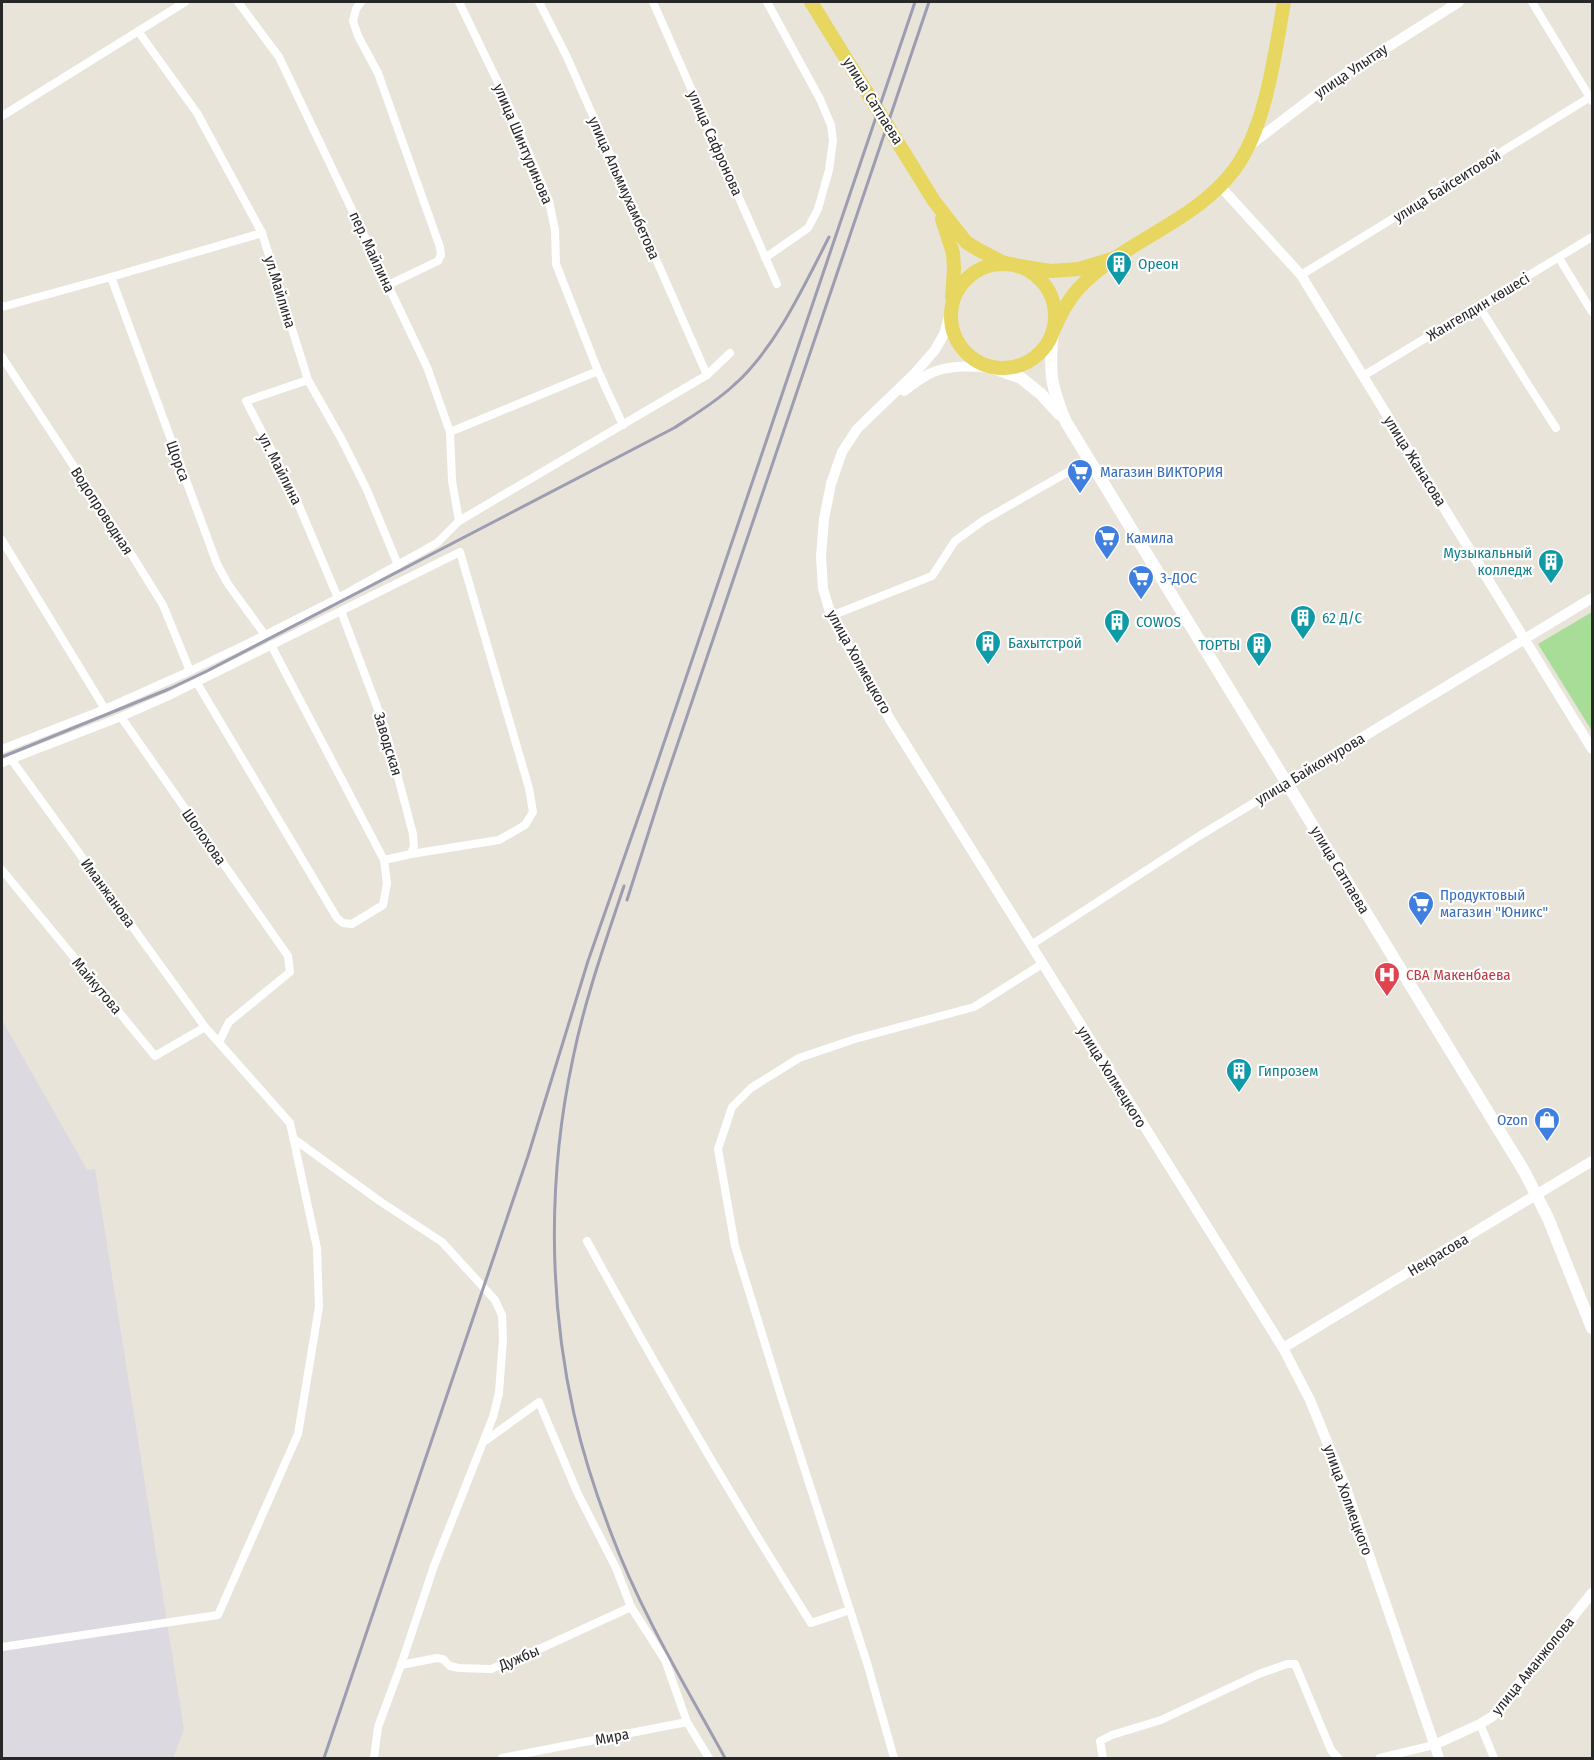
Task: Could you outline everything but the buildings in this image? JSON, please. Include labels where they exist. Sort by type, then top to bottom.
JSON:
[{"type":"main road","name":"улица Сатпаева","points":[[811,2],[934,201]]},
{"type":"main road","points":[[996,369],[1016,367],[1035,358],[1045,348],[1063,311],[1077,290],[1093,274],[1170,225],[1220,186],[1235,169],[1248,147],[1263,109],[1284,2]]},
{"type":"main road","points":[[934,201],[966,242],[996,259],[1030,271],[1046,286],[1055,309],[1050,361],[1051,376],[1054,393],[1066,422]]},
{"type":"main road","points":[[934,201],[954,253],[951,321],[960,346],[974,360],[1021,378],[1041,394],[1066,422]]},
{"type":"main road","points":[[952,306],[964,282],[977,272],[993,265],[1006,264],[1051,271],[1079,269],[1115,258]]},
{"type":"main road","name":"улица Сатпаева","points":[[1066,422],[1524,1171],[1548,1218],[1593,1328]]},
{"type":"street","points":[[2,116],[185,2]]},
{"type":"street","name":"пер. Майлина","points":[[238,2],[279,57],[427,367],[450,432],[452,481],[459,521]]},
{"type":"street","points":[[361,2],[356,9],[353,21],[358,36],[378,73],[441,255],[438,261],[388,285]]},
{"type":"street","name":"улица Шинтуринова","points":[[460,2],[506,99],[549,201],[555,230],[556,264],[598,371],[623,425]]},
{"type":"street","name":"улица Альммухамбетова","points":[[539,2],[567,57],[707,375]]},
{"type":"street","name":"улица Сафронова","points":[[653,2],[777,284]]},
{"type":"street","points":[[765,258],[808,228],[818,209],[829,170],[833,141],[831,125],[820,99],[767,2]]},
{"type":"street","name":"улица Улытау","points":[[1248,147],[1334,81],[1459,2]]},
{"type":"street","points":[[1532,2],[1592,98]]},
{"type":"street","name":"ул.Майлина","points":[[138,31],[197,113],[262,232],[308,380],[367,490],[398,565]]},
{"type":"street","name":"улица Байсеитовой","points":[[1301,275],[1592,98]]},
{"type":"street","name":"улица Жанасова","points":[[1220,186],[1301,275],[1593,749]]},
{"type":"street","points":[[2,307],[111,278],[262,232]]},
{"type":"street","name":"Жангелдин көшесі","points":[[1363,376],[1593,237]]},
{"type":"street","points":[[1559,258],[1593,312]]},
{"type":"street","name":"Щорса","points":[[111,278],[217,564],[228,584],[265,635]]},
{"type":"street","points":[[875,412],[935,350],[944,334],[952,306]]},
{"type":"street","points":[[1479,306],[1556,428]]},
{"type":"street","points":[[3,746],[105,709],[190,671],[338,598],[438,543],[459,521],[707,375],[730,353]]},
{"type":"street","name":"Водопроводная","points":[[2,357],[163,605],[190,671]]},
{"type":"street","points":[[875,412],[930,374],[946,369],[971,366],[996,369]]},
{"type":"street","points":[[450,432],[598,371]]},
{"type":"street","name":"ул. Майлина","points":[[308,380],[246,401],[294,494],[338,598]]},
{"type":"street","name":"улица Холмецкого","points":[[875,412],[857,429],[842,452],[831,484],[824,519],[821,557],[823,588],[831,616],[891,721],[1283,1348],[1310,1400],[1347,1491],[1439,1758]]},
{"type":"street","points":[[831,616],[932,576],[955,541],[984,520],[1089,459]]},
{"type":"street","points":[[2,540],[105,709]]},
{"type":"street","points":[[2,763],[171,695],[460,552],[529,788],[533,812],[525,825],[499,840],[384,860]]},
{"type":"street","name":"улица Байконурова","points":[[1031,945],[1204,833],[1593,598]]},
{"type":"street","name":"Заводская","points":[[341,611],[385,728],[413,834],[414,846],[411,854]]},
{"type":"street","points":[[197,683],[337,918],[352,924],[383,904],[387,883],[384,860],[271,645]]},
{"type":"street","points":[[165,682],[171,695]]},
{"type":"street","name":"Шолохова","points":[[121,717],[288,956],[290,972],[229,1022],[219,1042]]},
{"type":"street","name":"Иманжанова","points":[[11,759],[205,1027],[290,1123],[294,1139]]},
{"type":"street","name":"Майкутова","points":[[2,870],[155,1056],[205,1027]]},
{"type":"street","points":[[894,1758],[867,1663],[735,1246],[718,1149],[732,1107],[751,1088],[799,1058],[855,1039],[974,1007],[1042,964]]},
{"type":"street","points":[[294,1139],[381,1202],[442,1242],[495,1300],[502,1315],[503,1339],[499,1393],[493,1417],[434,1566],[378,1727],[374,1758]]},
{"type":"street","points":[[2,1647],[218,1615],[298,1434],[319,1307],[316,1248],[294,1139]]},
{"type":"street","name":"Некрасова","points":[[1283,1348],[1593,1161]]},
{"type":"street","points":[[586,1241],[679,1406],[811,1623],[850,1610]]},
{"type":"street","points":[[484,1441],[539,1402],[578,1494],[616,1568],[632,1607],[665,1660],[687,1722],[709,1758]]},
{"type":"street","name":"улица Аманжолова","points":[[1434,1745],[1493,1716],[1593,1593]]},
{"type":"street","name":"Дужбы","points":[[401,1665],[436,1658],[459,1668],[491,1669],[632,1607]]},
{"type":"street","points":[[1104,1758],[1100,1741],[1112,1735],[1161,1720],[1259,1674],[1287,1664],[1295,1664],[1332,1750],[1338,1758]]},
{"type":"street","name":"Мира","points":[[502,1758],[687,1722]]},
{"type":"street","points":[[1480,1724],[1494,1758]]},
{"type":"street","points":[[1380,1758],[1434,1745]]},
{"type":"shaded area","points":[[2,1020],[87,1170],[95,1169],[184,1729],[173,1758],[2,1758]]},
{"type":"green space","points":[[1592,612],[1592,731],[1538,644]]},
{"type":"railway","points":[[324,1758],[528,1156],[588,961],[915,2]]},
{"type":"railway","points":[[627,900],[663,787],[929,2]]},
{"type":"railway","points":[[2,757],[169,689],[207,671],[674,428],[727,391],[763,354],[788,316],[829,237]]},
{"type":"railway","points":[[624,886],[583,1014],[565,1102],[555,1191],[554,1236],[559,1326],[574,1414],[590,1474],[611,1533],[649,1619],[725,1758]]},
{"type":"place","name":"Ореон","points":[[1119,287]]},
{"type":"place","name":"Магазин ВИКТОРИЯ","points":[[1080,495]]},
{"type":"place","name":"Камила","points":[[1107,561]]},
{"type":"place","name":"Музыкальный колледж","points":[[1551,585]]},
{"type":"place","name":"3-ДОС","points":[[1141,601]]},
{"type":"place","name":"62 Д/С","points":[[1303,641]]},
{"type":"place","name":"COWOS","points":[[1117,645]]},
{"type":"place","name":"Бахытстрой","points":[[988,666]]},
{"type":"place","name":"ТОРТЫ","points":[[1259,668]]},
{"type":"place","name":"Продуктовый магазин \"Юникс\"","points":[[1421,927]]},
{"type":"place","name":"СВА Макенбаева","points":[[1387,998]]},
{"type":"place","name":"Гипрозем","points":[[1239,1094]]},
{"type":"place","name":"Ozon","points":[[1547,1143]]}]
